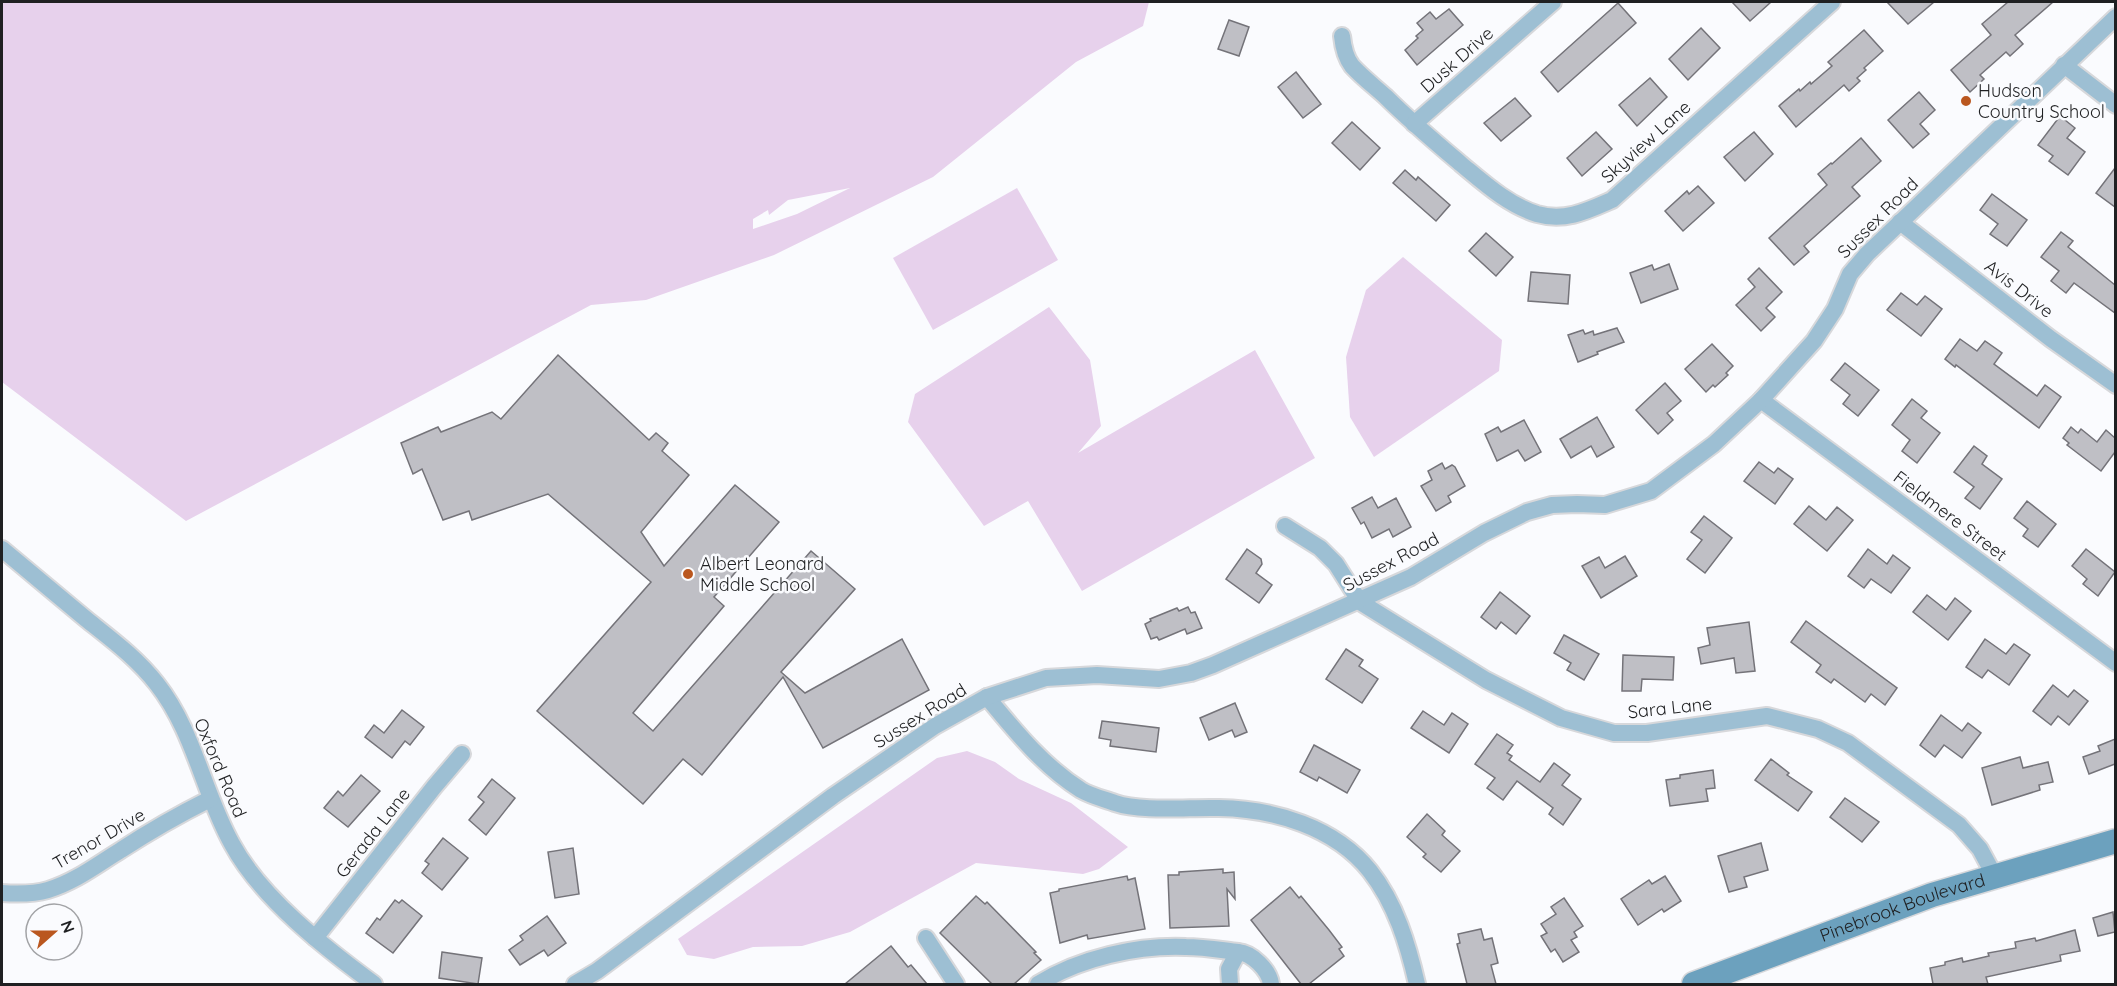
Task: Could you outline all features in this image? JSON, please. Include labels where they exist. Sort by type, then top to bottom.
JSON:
[{"type":"street","name":"Dusk Drive","points":[[1414,124],[1553,2]]},
{"type":"street","name":"Skyview Lane","points":[[1342,36],[1344,50],[1351,64],[1414,124],[1484,182],[1515,204],[1537,214],[1555,217],[1586,212],[1612,200],[1832,2]]},
{"type":"street","name":"Sussex Road","points":[[575,984],[616,957],[842,790],[935,726],[987,697],[1046,678],[1097,675],[1159,679],[1191,673],[1412,578],[1484,533],[1527,512],[1552,505],[1605,506],[1651,491],[1714,444],[1761,400],[1814,341],[1835,309],[1850,274],[1867,254],[2115,17]]},
{"type":"street","points":[[2064,65],[2115,105]]},
{"type":"street","name":"Avis Drive","points":[[1900,222],[2051,339],[2115,385]]},
{"type":"street","name":"Fieldmere Street","points":[[1761,400],[2115,663]]},
{"type":"street","name":"Sara Lane","points":[[1285,526],[1320,548],[1336,564],[1360,602],[1486,680],[1561,718],[1614,733],[1647,733],[1767,716],[1818,729],[1848,743],[1959,825],[1980,849],[1994,875]]},
{"type":"street","name":"Oxford Road","points":[[2,549],[128,652],[157,684],[181,723],[196,755],[210,799],[232,846],[264,889],[315,938]]},
{"type":"street","points":[[987,697],[1020,737],[1045,762],[1083,791],[1118,804],[1158,808],[1221,808],[1265,812],[1300,822],[1326,835],[1351,853],[1370,871],[1389,901],[1407,943],[1417,984]]},
{"type":"street","name":"Gerada Lane","points":[[315,938],[462,754]]},
{"type":"street","name":"Trenor Drive","points":[[2,893],[48,890],[74,878],[210,799]]},
{"type":"street","name":"Pinebrook Boulevard","points":[[1694,984],[1932,895],[2115,841]]},
{"type":"street","points":[[315,938],[374,984]]},
{"type":"street","points":[[926,938],[956,984]]},
{"type":"street","points":[[1038,984],[1050,977],[1105,956],[1139,950],[1185,947],[1243,952],[1262,965],[1271,984]]},
{"type":"street","points":[[1230,984],[1228,969],[1238,952]]},
{"type":"shaded area","points":[[2,2],[1149,2],[1143,26],[1076,62],[933,177],[774,255],[646,300],[591,305],[186,521],[2,382]],"holes":[[[850,188],[797,214],[753,229],[753,219],[768,210],[769,215],[788,200]]]},
{"type":"shaded area","points":[[1017,188],[1058,260],[933,330],[893,258]]},
{"type":"shaded area","points":[[1403,257],[1502,340],[1499,371],[1374,457],[1350,417],[1346,357],[1366,290]]},
{"type":"shaded area","points":[[1049,307],[1090,360],[1101,426],[1078,453],[1255,350],[1315,458],[1082,591],[1028,501],[984,526],[908,422],[915,394]]},
{"type":"shaded area","points":[[967,751],[995,762],[1019,779],[1071,803],[1128,847],[1099,869],[1083,874],[976,863],[850,932],[802,946],[753,947],[714,959],[687,955],[678,939],[937,758]]},
{"type":"building","points":[[1732,2],[1771,2],[1750,21]]},
{"type":"building","points":[[1887,2],[1934,2],[1908,24]]},
{"type":"building","points":[[2008,2],[2053,2],[2015,35],[2023,44],[2010,56],[2006,52],[1980,75],[1984,79],[1970,92],[1951,70],[1991,35],[1982,24]]},
{"type":"building","points":[[1618,3],[1636,23],[1558,92],[1541,72]]},
{"type":"building","points":[[1449,9],[1463,25],[1417,65],[1405,50],[1423,30],[1417,23],[1430,12],[1436,19]]},
{"type":"building","points":[[1229,20],[1249,27],[1239,56],[1218,49]]},
{"type":"building","points":[[1701,28],[1720,48],[1688,80],[1669,59]]},
{"type":"building","points":[[1864,30],[1883,51],[1864,68],[1866,70],[1857,78],[1860,81],[1849,91],[1844,85],[1796,127],[1779,106],[1832,66],[1828,62]]},
{"type":"building","points":[[1296,72],[1321,104],[1303,118],[1278,87]]},
{"type":"building","points":[[1650,78],[1667,97],[1637,126],[1619,105]]},
{"type":"building","points":[[1919,92],[1935,110],[1920,124],[1929,134],[1913,148],[1888,120]]},
{"type":"building","points":[[1515,98],[1531,116],[1501,141],[1484,123]]},
{"type":"building","points":[[2060,116],[2075,128],[2067,138],[2085,152],[2068,175],[2049,161],[2053,156],[2038,145]]},
{"type":"building","points":[[1352,122],[1380,148],[1360,170],[1332,143]]},
{"type":"building","points":[[1596,132],[1612,149],[1582,176],[1567,158]]},
{"type":"building","points":[[1754,132],[1773,154],[1745,181],[1724,157]]},
{"type":"building","points":[[1861,138],[1881,161],[1852,187],[1860,196],[1804,246],[1809,252],[1794,265],[1769,238],[1827,185],[1818,174]]},
{"type":"building","points":[[2115,168],[2115,207],[2096,193]]},
{"type":"building","points":[[1405,170],[1416,180],[1418,177],[1450,205],[1436,221],[1393,183]]},
{"type":"building","points":[[1698,186],[1714,203],[1683,231],[1665,211],[1687,191],[1689,194]]},
{"type":"building","points":[[1992,194],[2027,220],[2007,246],[1990,234],[1998,224],[1980,210]]},
{"type":"building","points":[[2061,232],[2073,241],[2068,247],[2115,285],[2115,313],[2074,283],[2066,293],[2051,281],[2059,271],[2041,257]]},
{"type":"building","points":[[1486,233],[1513,257],[1496,276],[1469,251]]},
{"type":"building","points":[[1669,264],[1678,289],[1641,303],[1630,273],[1652,265],[1654,270]]},
{"type":"building","points":[[1759,268],[1782,292],[1766,308],[1775,317],[1761,331],[1736,305],[1755,287],[1748,279]]},
{"type":"building","points":[[1531,272],[1570,275],[1568,304],[1528,301]]},
{"type":"building","points":[[1901,293],[1917,305],[1925,296],[1942,309],[1921,336],[1887,310]]},
{"type":"building","points":[[1617,328],[1624,342],[1578,362],[1568,335],[1583,330],[1585,334],[1593,331],[1594,335]]},
{"type":"building","points":[[1960,339],[1977,351],[1985,341],[2002,353],[1994,364],[2037,396],[2045,385],[2061,397],[2039,428],[1945,359]]},
{"type":"building","points":[[1712,344],[1733,366],[1726,373],[1728,375],[1706,392],[1685,369]]},
{"type":"building","name":"Albert Leonard Middle School","points":[[558,355],[649,440],[656,433],[668,443],[662,451],[689,475],[641,532],[664,566],[735,485],[779,522],[714,597],[724,606],[633,713],[653,731],[811,551],[855,589],[781,672],[805,693],[902,639],[929,690],[823,748],[783,677],[702,775],[683,759],[643,804],[537,711],[651,582],[548,494],[472,520],[469,511],[443,520],[422,469],[413,474],[401,443],[438,427],[441,432],[492,412],[501,419]]},
{"type":"building","points":[[1845,363],[1879,390],[1858,416],[1843,404],[1850,395],[1831,380]]},
{"type":"building","points":[[1665,383],[1681,401],[1667,413],[1673,420],[1658,434],[1636,410]]},
{"type":"building","points":[[1912,399],[1927,411],[1921,418],[1940,433],[1917,463],[1902,451],[1910,440],[1892,425]]},
{"type":"building","points":[[1597,417],[1614,447],[1597,457],[1591,446],[1571,458],[1560,439]]},
{"type":"building","points":[[1524,420],[1541,452],[1525,461],[1518,450],[1497,461],[1485,434],[1498,427],[1501,432]]},
{"type":"building","points":[[2071,427],[2078,433],[2081,429],[2097,442],[2106,430],[2115,438],[2115,452],[2101,471],[2067,445],[2069,443],[2063,438]]},
{"type":"building","points":[[1974,446],[1987,456],[1982,464],[2002,479],[1980,509],[1965,498],[1974,487],[1954,472]]},
{"type":"building","points":[[1759,462],[1774,473],[1778,468],[1793,479],[1775,504],[1744,481]]},
{"type":"building","points":[[1442,463],[1445,469],[1452,465],[1455,467],[1465,486],[1448,496],[1451,502],[1436,511],[1421,486],[1432,480],[1428,471]]},
{"type":"building","points":[[1372,497],[1378,508],[1396,498],[1411,527],[1393,537],[1389,529],[1372,538],[1364,522],[1361,524],[1352,508]]},
{"type":"building","points":[[2027,501],[2056,524],[2038,547],[2023,536],[2028,529],[2014,518]]},
{"type":"building","points":[[1809,506],[1826,520],[1837,507],[1853,520],[1827,551],[1794,524]]},
{"type":"building","points":[[1704,516],[1732,538],[1705,573],[1687,559],[1702,540],[1691,532]]},
{"type":"building","points":[[1247,549],[1261,559],[1262,564],[1256,573],[1272,585],[1259,603],[1226,579]]},
{"type":"building","points":[[1868,549],[1887,564],[1893,555],[1910,568],[1891,593],[1871,579],[1864,588],[1848,576]]},
{"type":"building","points":[[2086,549],[2115,572],[2098,596],[2083,584],[2087,579],[2072,566]]},
{"type":"building","points":[[1625,556],[1637,576],[1601,598],[1582,566],[1599,557],[1605,568]]},
{"type":"building","points":[[1500,592],[1530,616],[1516,634],[1501,622],[1496,629],[1481,617]]},
{"type":"building","points":[[1927,595],[1946,610],[1955,598],[1971,611],[1948,640],[1913,612]]},
{"type":"building","points":[[1188,607],[1191,613],[1195,612],[1202,628],[1187,634],[1185,629],[1159,640],[1157,637],[1151,639],[1145,624],[1151,621],[1150,619],[1177,608],[1179,611]]},
{"type":"building","points":[[1806,621],[1897,688],[1885,705],[1871,694],[1865,702],[1834,679],[1831,683],[1816,672],[1821,665],[1791,642]]},
{"type":"building","points":[[1749,622],[1755,671],[1736,673],[1734,658],[1701,664],[1698,648],[1710,645],[1707,628]]},
{"type":"building","points":[[1564,635],[1599,654],[1584,680],[1567,670],[1571,663],[1554,653]]},
{"type":"building","points":[[1985,639],[2006,654],[2014,644],[2030,655],[2009,685],[1988,670],[1982,678],[1966,667]]},
{"type":"building","points":[[1346,649],[1363,660],[1359,666],[1378,679],[1362,703],[1326,679]]},
{"type":"building","points":[[1623,655],[1674,657],[1673,680],[1642,679],[1641,691],[1622,691]]},
{"type":"building","points":[[2053,685],[2068,697],[2074,690],[2088,701],[2069,725],[2058,716],[2051,725],[2033,711]]},
{"type":"building","points":[[1235,703],[1247,732],[1235,737],[1232,730],[1209,740],[1200,718]]},
{"type":"building","points":[[402,710],[424,727],[410,745],[405,741],[392,758],[365,737],[374,725],[384,733]]},
{"type":"building","points":[[1423,711],[1444,725],[1452,713],[1468,724],[1449,753],[1411,728]]},
{"type":"building","points":[[1941,715],[1962,731],[1968,723],[1981,733],[1962,758],[1944,745],[1935,757],[1920,745]]},
{"type":"building","points":[[1102,721],[1159,728],[1156,752],[1110,746],[1111,740],[1099,738]]},
{"type":"building","points":[[1497,734],[1513,745],[1507,753],[1512,756],[1509,760],[1540,782],[1554,763],[1570,775],[1562,785],[1581,799],[1563,825],[1549,814],[1553,808],[1517,781],[1503,800],[1487,788],[1495,778],[1475,764]]},
{"type":"building","points":[[2115,739],[2115,764],[2089,774],[2083,757],[2100,751],[2098,746]]},
{"type":"building","points":[[1314,745],[1360,770],[1347,793],[1319,777],[1317,781],[1300,772]]},
{"type":"building","points":[[2020,757],[2023,768],[2048,762],[2053,782],[2039,785],[2040,790],[1992,805],[1982,768]]},
{"type":"building","points":[[1771,759],[1789,773],[1787,775],[1812,792],[1798,811],[1755,780]]},
{"type":"building","points":[[1713,770],[1715,788],[1706,789],[1708,801],[1670,806],[1666,780],[1680,778],[1680,775]]},
{"type":"building","points":[[361,775],[380,791],[348,827],[324,808],[338,791],[343,796]]},
{"type":"building","points":[[492,779],[515,798],[486,835],[469,820],[484,802],[478,797]]},
{"type":"building","points":[[1845,798],[1879,822],[1862,842],[1830,817]]},
{"type":"building","points":[[1427,814],[1445,831],[1442,835],[1460,851],[1441,872],[1423,857],[1426,854],[1407,837]]},
{"type":"building","points":[[443,838],[468,858],[442,890],[422,873],[429,864],[425,861]]},
{"type":"building","points":[[1761,843],[1768,870],[1744,877],[1747,887],[1729,892],[1718,856]]},
{"type":"building","points":[[573,848],[579,894],[555,898],[548,852]]},
{"type":"building","points":[[1223,869],[1223,873],[1234,872],[1235,899],[1227,889],[1229,926],[1170,928],[1168,875]]},
{"type":"building","points":[[1127,876],[1128,880],[1135,878],[1145,929],[1088,939],[1087,935],[1060,943],[1050,893],[1059,891],[1059,889]]},
{"type":"building","points":[[1665,876],[1681,901],[1664,912],[1662,909],[1638,925],[1621,899],[1649,880],[1652,884]]},
{"type":"building","points":[[1290,887],[1299,898],[1301,896],[1329,930],[1342,947],[1339,949],[1344,956],[1309,984],[1301,984],[1251,920]]},
{"type":"building","points":[[976,896],[985,904],[987,902],[1041,960],[1014,984],[992,984],[940,933]]},
{"type":"building","points":[[1564,898],[1583,926],[1574,932],[1577,937],[1571,940],[1579,952],[1563,962],[1555,949],[1551,952],[1541,936],[1547,933],[1541,924],[1556,914],[1551,907]]},
{"type":"building","points":[[395,900],[399,903],[402,900],[422,916],[393,953],[366,933],[377,918],[380,920]]},
{"type":"building","points":[[2113,912],[2115,932],[2098,936],[2093,918]]},
{"type":"building","points":[[547,916],[566,943],[548,956],[544,950],[520,965],[509,950],[523,940],[520,936]]},
{"type":"building","points":[[1481,929],[1484,940],[1492,938],[1498,963],[1491,965],[1496,984],[1467,984],[1457,944],[1460,943],[1458,934]]},
{"type":"building","points":[[2075,930],[2080,951],[2060,955],[2061,961],[1986,977],[1988,984],[1933,984],[1930,968],[1945,965],[1945,962],[1962,958],[1963,962],[1989,956],[1988,953],[2016,948],[2015,942],[2035,938],[2036,941]]},
{"type":"building","points":[[891,946],[908,967],[911,965],[927,984],[845,984]]},
{"type":"building","points":[[442,952],[482,958],[478,984],[439,978]]},
{"type":"place","name":"Hudson Country School","points":[[1966,101]]},
{"type":"place","name":"Albert Leonard Middle School","points":[[688,574]]}]
